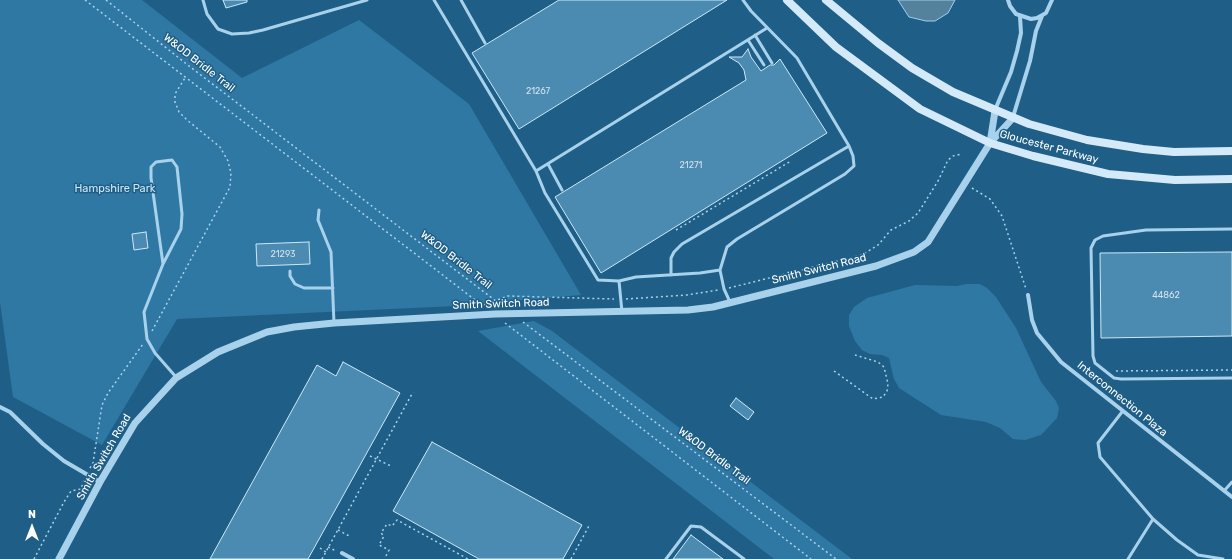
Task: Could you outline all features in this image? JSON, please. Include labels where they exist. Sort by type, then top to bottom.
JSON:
[{"type":"main road","name":"Gloucester Parkway","points":[[787,0],[836,47],[920,109],[990,143],[1033,156],[1108,174],[1175,180],[1232,179]]},
{"type":"main road","name":"Gloucester Parkway","points":[[826,0],[861,30],[912,68],[953,92],[1012,118],[1055,132],[1112,145],[1174,152],[1232,151]]},
{"type":"street","points":[[1008,0],[1013,10],[1020,17],[1031,19],[1042,16]]},
{"type":"street","points":[[1012,118],[1030,61],[1036,31],[1042,16],[1049,8],[1052,0]]},
{"type":"street","points":[[995,111],[1011,72],[1017,51],[1021,33],[1020,17]]},
{"type":"street","name":"Smith Switch Road","points":[[990,143],[995,111]]},
{"type":"street","name":"Smith Switch Road","points":[[59,559],[100,482],[135,423],[176,378],[218,352],[236,343],[267,332],[287,328],[334,323],[494,314],[688,310],[730,304],[876,266],[914,252],[928,242],[966,184],[990,143],[1012,118]]},
{"type":"street","name":"Interconnection Plaza","points":[[1028,295],[1032,320],[1037,333],[1061,362],[1122,412],[1232,497]]},
{"type":"street","points":[[0,406],[10,412],[43,444],[64,461],[100,482]]},
{"type":"street","points":[[340,553],[353,559]]},
{"type":"lane","points":[[202,0],[207,14],[218,29],[232,34],[264,30],[367,0]]},
{"type":"lane","points":[[434,0],[536,171],[545,193],[598,280],[619,281],[636,277],[700,273],[720,270]]},
{"type":"lane","points":[[461,0],[485,43]]},
{"type":"lane","points":[[730,304],[724,289],[720,270],[727,248],[737,239],[844,174],[854,166],[849,146],[797,58],[767,28],[743,0]]},
{"type":"lane","points":[[536,171],[767,28]]},
{"type":"lane","points":[[755,35],[772,63]]},
{"type":"lane","points":[[748,40],[764,65]]},
{"type":"lane","points":[[671,275],[671,258],[674,252],[682,244],[849,146]]},
{"type":"lane","points":[[163,264],[151,178],[151,167],[156,162],[172,160],[177,167],[182,214],[181,228],[163,264],[144,312],[148,338],[155,353],[176,378]]},
{"type":"lane","points":[[548,164],[562,190]]},
{"type":"lane","points":[[319,210],[318,220],[331,252],[334,323]]},
{"type":"lane","points":[[1232,229],[1146,230],[1103,236],[1095,240],[1091,248],[1093,356],[1096,363],[1114,378],[1232,378]]},
{"type":"lane","points":[[290,271],[290,276],[295,284],[304,288],[333,288]]},
{"type":"lane","points":[[619,281],[622,312]]},
{"type":"lane","points":[[1122,412],[1098,443],[1100,457],[1153,519],[1177,540],[1198,554],[1223,559]]},
{"type":"lane","points":[[1224,491],[1232,482]]},
{"type":"lane","points":[[1128,559],[1153,519]]},
{"type":"lane","points":[[666,559],[691,526],[701,527],[744,559]]},
{"type":"lane","points":[[1196,559],[1198,554]]},
{"type":"path","points":[[85,0],[811,559]]},
{"type":"path","name":"W&OD Bridle Trail","points":[[106,0],[189,66],[836,559]]},
{"type":"path","points":[[483,306],[508,296],[621,300],[686,295],[724,289],[862,255],[878,245],[891,230],[909,221],[918,213],[938,182],[948,160],[953,156],[962,154]]},
{"type":"path","points":[[676,230],[791,161]]},
{"type":"path","points":[[966,184],[990,199],[1002,216],[1028,295]]},
{"type":"path","points":[[834,371],[873,399],[883,397],[887,391],[888,384],[884,367],[878,362],[855,355]]},
{"type":"path","points":[[1114,371],[1232,370]]},
{"type":"path","points":[[322,559],[413,392]]},
{"type":"path","points":[[370,456],[391,466]]},
{"type":"path","points":[[386,556],[389,550],[379,546],[384,536],[381,533],[387,524],[392,526],[397,520],[468,559]]},
{"type":"path","points":[[571,559],[590,524]]},
{"type":"path","points":[[338,530],[351,537]]},
{"type":"path","points":[[328,547],[340,553]]},
{"type":"path","points":[[320,548],[326,552]]},
{"type":"green space","name":"Hampshire Park","points":[[0,0],[142,0],[242,78],[359,20],[469,104],[581,295],[455,306],[177,319],[102,445],[13,397],[0,302]]},
{"type":"green space","points":[[980,284],[987,288],[996,297],[1016,328],[1041,382],[1056,401],[1059,408],[1057,418],[1041,435],[1025,440],[1013,439],[1000,428],[986,422],[941,415],[899,388],[894,379],[889,358],[882,355],[870,354],[862,350],[855,341],[849,326],[849,315],[854,307],[867,298],[915,285],[957,286]]},
{"type":"green space","points":[[534,321],[552,331],[852,559],[774,559],[478,331]]},
{"type":"shaded area","points":[[898,0],[955,0],[948,13],[935,21],[926,21],[909,17]]},
{"type":"building","points":[[223,0],[247,0],[247,2],[226,8]]},
{"type":"building","points":[[559,0],[727,0],[519,129],[472,53]]},
{"type":"building","points":[[748,49],[751,57],[761,71],[770,65],[774,65],[780,59],[827,133],[601,273],[555,197],[746,80],[744,70],[739,63],[729,57],[742,57]]},
{"type":"building","points":[[146,232],[148,248],[134,250],[132,234]]},
{"type":"building","points":[[309,242],[310,264],[257,266],[256,244]]},
{"type":"building","points":[[1232,252],[1232,336],[1101,338],[1100,253]]},
{"type":"building","points":[[343,362],[400,393],[308,559],[210,559],[317,365],[336,376]]},
{"type":"building","points":[[736,398],[754,412],[748,420],[730,406]]},
{"type":"building","points":[[432,442],[582,525],[563,559],[479,559],[393,511]]},
{"type":"building","points":[[691,535],[723,559],[673,559]]}]
